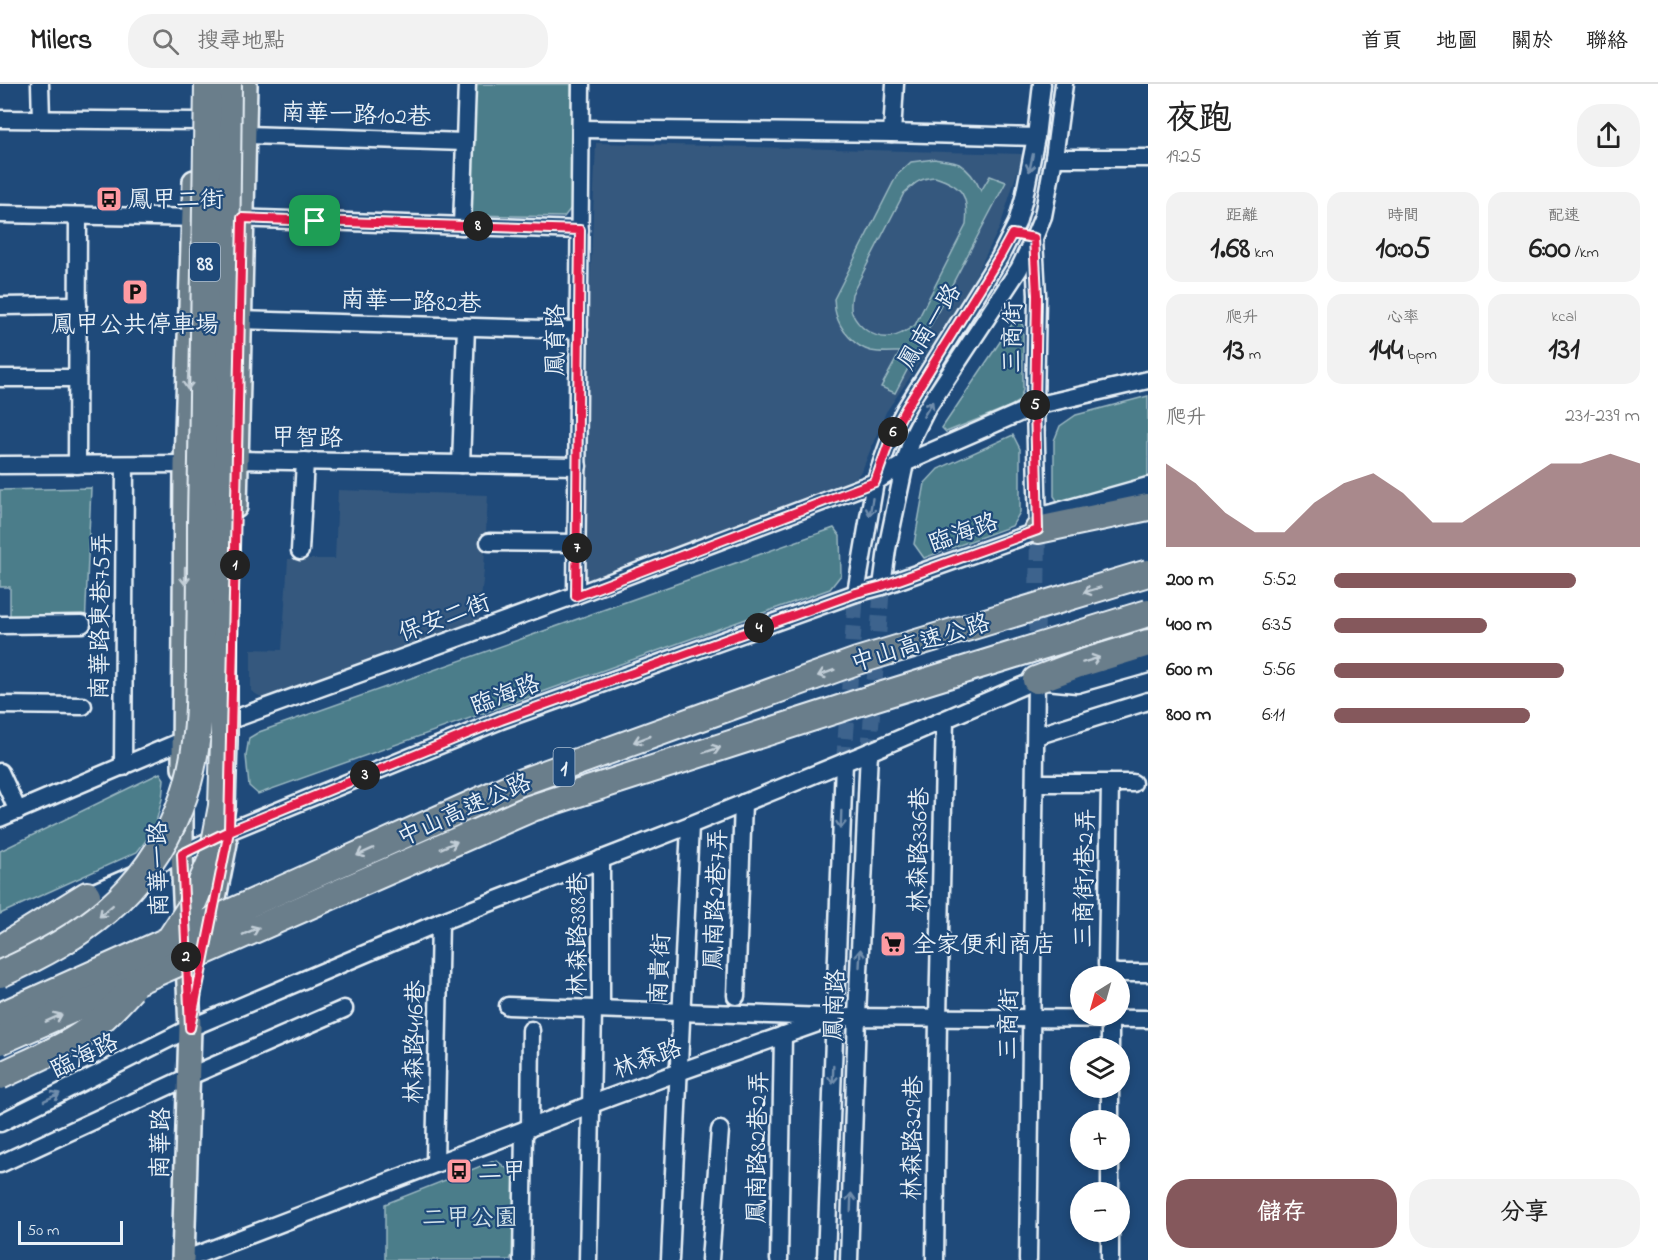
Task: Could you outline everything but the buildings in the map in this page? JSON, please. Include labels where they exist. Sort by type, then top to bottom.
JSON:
[{"type":"highway","name":"88","points":[[208,84],[213,438]]},
{"type":"highway","name":"88","points":[[213,438],[228,84]]},
{"type":"highway","points":[[0,974],[34,960],[75,936],[104,914],[138,880],[180,809],[194,763],[200,711],[213,438]]},
{"type":"highway","points":[[0,1076],[75,1039],[114,1008],[149,968],[181,924],[212,860],[222,807],[224,741],[213,438]]},
{"type":"highway","points":[[1038,524],[1148,507]]},
{"type":"highway","name":"中山高速公路","points":[[0,1016],[519,783],[857,661],[1148,573]]},
{"type":"highway","name":"中山高速公路","points":[[0,1041],[532,808],[862,701],[1148,614]]},
{"type":"highway","points":[[1036,680],[1076,665],[1148,644]]},
{"type":"highway","points":[[0,949],[87,896]]},
{"type":"main road","name":"南華一路","points":[[190,1028],[182,854],[185,465],[197,84]]},
{"type":"main road","points":[[190,1028],[229,831],[246,84]]},
{"type":"main road","name":"南華路","points":[[184,1260],[190,1028]]},
{"type":"street","points":[[40,84],[41,119]]},
{"type":"street","points":[[462,226],[467,84]]},
{"type":"street","name":"鳳育路","points":[[576,596],[581,84]]},
{"type":"street","points":[[892,133],[895,84]]},
{"type":"street","name":"鳳南一路","points":[[856,593],[875,482],[892,434],[1000,256],[1021,211],[1036,137],[1042,84]]},
{"type":"street","name":"鳳南一路","points":[[882,586],[887,549],[913,436],[926,410],[1019,269],[1043,216],[1064,84]]},
{"type":"street","points":[[0,119],[196,121]]},
{"type":"street","points":[[581,129],[1036,137]]},
{"type":"street","name":"南華一路102巷","points":[[244,135],[465,142]]},
{"type":"street","points":[[1054,158],[1148,158]]},
{"type":"street","points":[[0,214],[242,218],[580,230]]},
{"type":"street","points":[[76,465],[78,216]]},
{"type":"street","points":[[1012,234],[1034,238]]},
{"type":"street","name":"三商街","points":[[1034,238],[1037,295],[1035,406],[1038,524]]},
{"type":"street","points":[[0,306],[78,305]]},
{"type":"street","name":"南華一路82巷","points":[[240,320],[579,330]]},
{"type":"street","points":[[461,464],[466,327]]},
{"type":"street","points":[[0,378],[77,378]]},
{"type":"street","name":"保安二街","points":[[0,818],[231,720],[576,596],[875,482],[905,463],[1035,406],[1148,380]]},
{"type":"street","name":"甲智路","points":[[0,465],[185,465],[237,460],[578,466]]},
{"type":"street","points":[[300,551],[305,461]]},
{"type":"street","name":"南華路東巷75弄","points":[[123,767],[125,465]]},
{"type":"street","points":[[1038,524],[1148,486]]},
{"type":"street","points":[[1038,524],[1148,502]]},
{"type":"street","name":"臨海路","points":[[0,934],[229,831],[501,720],[856,593],[882,586],[1038,524]]},
{"type":"street","points":[[489,542],[577,543]]},
{"type":"street","points":[[0,625],[82,624]]},
{"type":"street","points":[[1036,680],[1077,684],[1148,664]]},
{"type":"street","name":"三商街","points":[[1028,1260],[1036,680]]},
{"type":"street","name":"臨海路","points":[[0,1123],[190,1028],[440,922],[690,825],[869,752],[1036,680]]},
{"type":"street","points":[[1036,736],[1148,701]]},
{"type":"street","points":[[0,705],[83,706]]},
{"type":"street","name":"林森路336巷","points":[[938,1017],[945,720]]},
{"type":"street","name":"鳳南路","points":[[849,1260],[869,752]]},
{"type":"street","name":"鳳南路","points":[[826,1260],[844,762]]},
{"type":"street","points":[[0,772],[18,811]]},
{"type":"street","points":[[1035,783],[1133,783]]},
{"type":"street","name":"三商街1巷2弄","points":[[1110,783],[1107,964],[1109,971],[1118,973],[1148,973]]},
{"type":"street","name":"鳳南路2巷7弄","points":[[736,996],[743,803]]},
{"type":"street","name":"南貴街","points":[[670,1260],[690,825]]},
{"type":"street","name":"林森路388巷","points":[[588,1260],[600,859]]},
{"type":"street","name":"林森路416巷","points":[[435,1163],[440,922]]},
{"type":"street","points":[[508,1006],[835,1017]]},
{"type":"street","points":[[0,1164],[188,1077],[344,1009]]},
{"type":"street","name":"林森路","points":[[184,1260],[592,1104],[835,1017],[1070,1018]]},
{"type":"street","name":"林森路329巷","points":[[935,1260],[938,1017]]},
{"type":"street","name":"林森路","points":[[1130,1019],[1148,1019]]},
{"type":"street","points":[[522,1260],[531,1030]]},
{"type":"street","name":"鳳南路82巷2弄","points":[[779,1260],[783,1035]]},
{"type":"street","points":[[710,1260],[720,1130]]},
{"type":"street","points":[[1110,1242],[1110,1260]]},
{"type":"shaded area","points":[[596,143],[1023,154],[1000,227],[962,302],[886,412],[863,468],[847,492],[577,591]]},
{"type":"shaded area","points":[[338,490],[488,495],[479,620],[264,699],[251,691],[251,649],[282,650],[288,559],[335,559]]},
{"type":"green space","points":[[474,84],[571,84],[571,208],[564,217],[470,215]]},
{"type":"green space","points":[[935,159],[959,164],[972,176],[981,191],[990,176],[1006,182],[895,393],[881,387],[900,352],[871,351],[854,342],[838,320],[834,299],[897,175],[911,162]],"holes":[[[935,177],[958,188],[965,199],[966,225],[915,325],[893,336],[884,337],[873,334],[862,327],[852,313],[852,294],[904,193],[925,179]]]},
{"type":"green space","points":[[1019,320],[1023,326],[1023,390],[1019,401],[946,432],[942,428],[1014,321]]},
{"type":"green space","points":[[1148,396],[1148,479],[1060,505],[1054,496],[1054,441],[1060,426],[1076,415]]},
{"type":"green space","points":[[1013,435],[1020,449],[1020,512],[1012,526],[924,558],[914,544],[925,483],[938,469]]},
{"type":"green space","points":[[91,488],[85,628],[10,630],[10,587],[0,587],[0,490]]},
{"type":"green space","points":[[834,528],[840,536],[841,575],[830,589],[258,794],[249,786],[246,756],[249,738],[259,732]]},
{"type":"green space","points":[[160,773],[164,779],[162,799],[154,830],[137,852],[0,914],[0,851]]},
{"type":"green space","name":"二甲公園","points":[[496,1160],[516,1176],[514,1251],[510,1260],[385,1260],[385,1204]]},
{"type":"tunnel","points":[[1036,680],[1038,530]]},
{"type":"tunnel","points":[[869,752],[882,586]]},
{"type":"tunnel","points":[[844,762],[856,593]]},
{"type":"place","name":"鳳甲二街","points":[[109,199]]},
{"type":"place","name":"鳳甲公共停車場","points":[[135,292]]},
{"type":"place","name":"全家便利商店","points":[[893,944]]},
{"type":"place","name":"二甲","points":[[459,1171]]},
{"type":"route","points":[[315,221],[242,218],[229,831],[182,854],[190,1028],[229,831],[501,720],[1038,530],[1035,406],[1037,295],[1034,238],[1012,234],[906,408],[892,434],[875,482],[576,596],[580,230],[315,221]]}]
